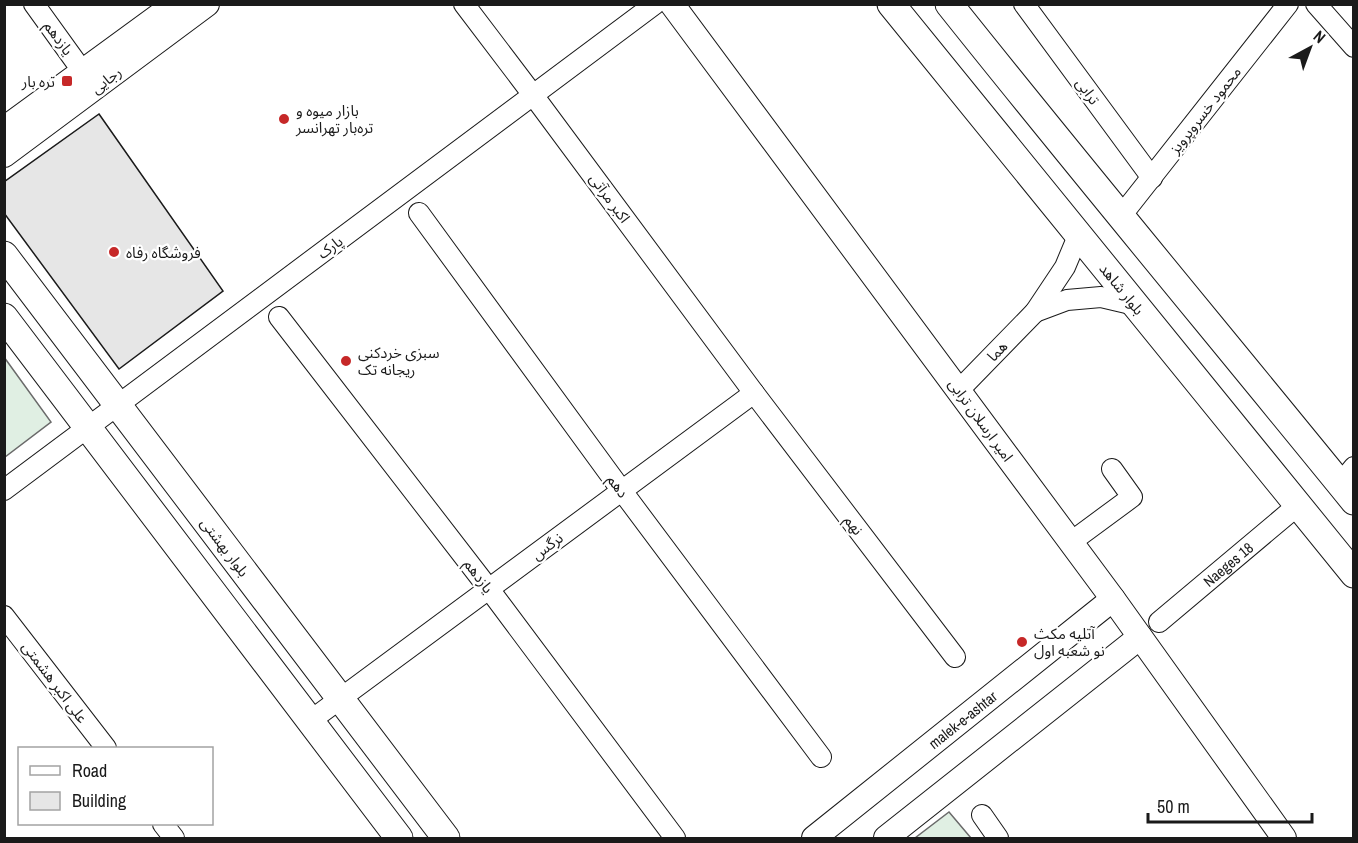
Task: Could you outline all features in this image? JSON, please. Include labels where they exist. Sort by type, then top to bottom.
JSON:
[{"type":"main road","name":"بلوار شاهد","points":[[891,4],[1353,574]]},
{"type":"main road","points":[[949,4],[1065,149],[1349,484]]},
{"type":"main road","name":"بلوار بهشتی","points":[[4,255],[446,838]]},
{"type":"main road","points":[[4,317],[399,838]]},
{"type":"street","name":"یازدهم","points":[[34,4],[83,72]]},
{"type":"street","name":"رجایی","points":[[4,129],[175,4]]},
{"type":"street","name":"رجایی","points":[[4,155],[207,4]]},
{"type":"street","name":"اکبر مرآتی","points":[[464,4],[754,393]]},
{"type":"street","name":"پارک","points":[[4,490],[655,4]]},
{"type":"street","name":"امیر ارسلان ترابی","points":[[672,4],[1113,599],[1150,629],[1284,838]]},
{"type":"street","name":"ترابی","points":[[1024,4],[1152,178]]},
{"type":"street","name":"محمود خسروپرویز","points":[[1121,216],[1288,4]]},
{"type":"street","points":[[1316,4],[1353,47]]},
{"type":"street","name":"دهم","points":[[419,213],[621,491],[820,757]]},
{"type":"street","points":[[1035,312],[1065,267],[1078,236]]},
{"type":"street","points":[[1035,312],[1067,300],[1101,297],[1135,305]]},
{"type":"street","name":"هما","points":[[959,390],[1035,312]]},
{"type":"street","name":"یازدهم","points":[[279,317],[489,589],[675,838]]},
{"type":"street","name":"نرگس","points":[[310,721],[754,393]]},
{"type":"street","name":"نهم","points":[[754,393],[955,657]]},
{"type":"street","points":[[1071,542],[1132,497],[1112,469]]},
{"type":"street","name":"Naeges 18","points":[[1150,629],[1298,506]]},
{"type":"street","name":"malek-e-ashtar","points":[[814,838],[1113,599]]},
{"type":"street","name":"علی اکبر هشمتی","points":[[4,616],[105,747]]},
{"type":"street","points":[[886,838],[1150,629]]},
{"type":"street","points":[[982,815],[998,838]]},
{"type":"street","points":[[164,825],[174,838]]},
{"type":"green space","points":[[4,357],[51,422],[5,457],[4,457]]},
{"type":"green space","points":[[949,812],[971,838],[915,838]]},
{"type":"building","name":"فروشگاه رفاه","points":[[99,114],[223,291],[119,369],[4,213],[4,182]]},
{"type":"place","name":"تره بار","points":[[67,81]]},
{"type":"place","name":"بازار میوه و تره‌بار تهرانسر","points":[[284,119]]},
{"type":"place","name":"فروشگاه رفاه","points":[[114,252]]},
{"type":"place","name":"سبزی خردکنی ریجانه تک","points":[[346,361]]},
{"type":"place","name":"آتلیه مکث نو شعبه اول","points":[[1022,642]]}]
